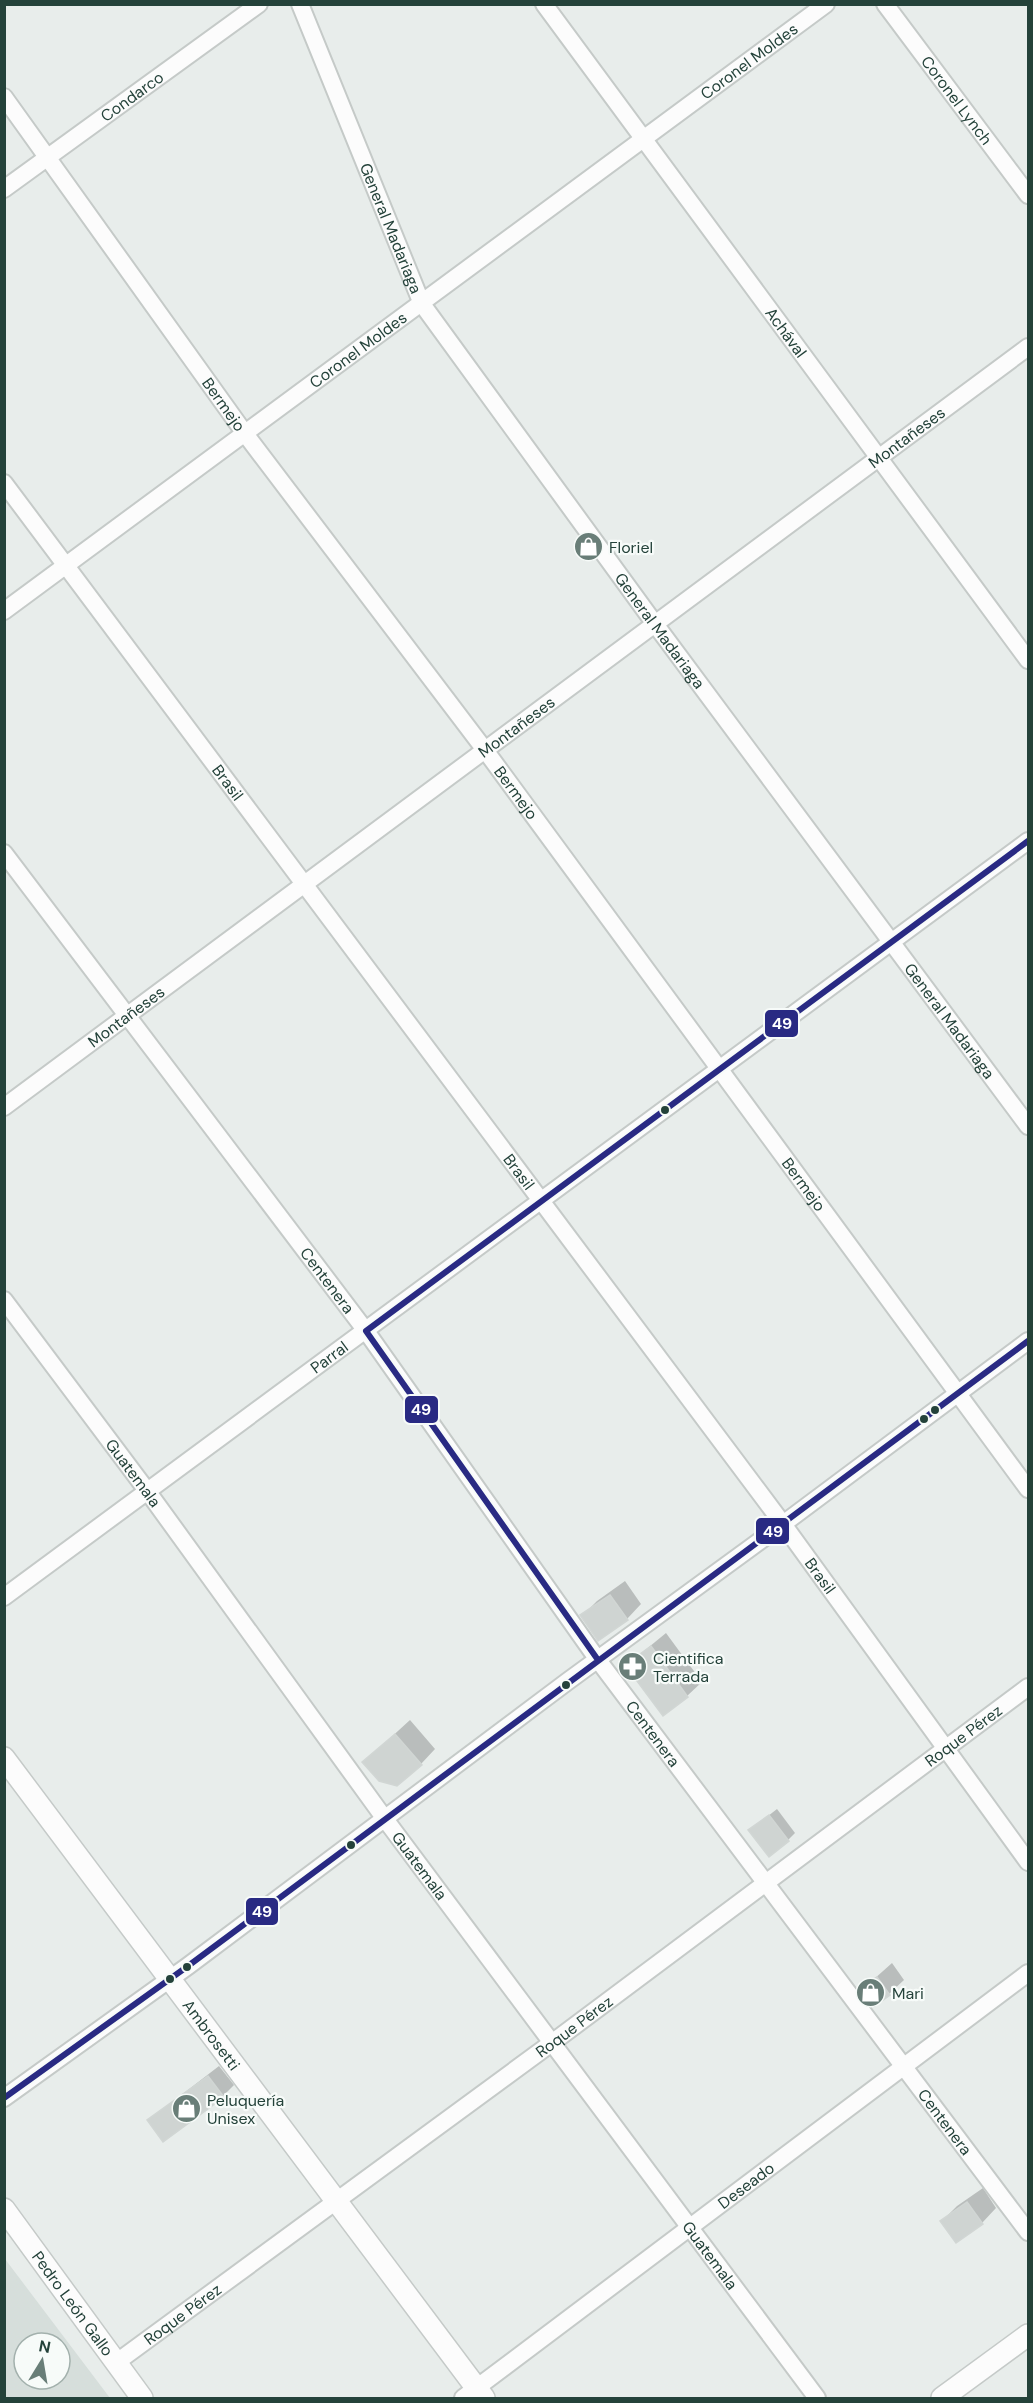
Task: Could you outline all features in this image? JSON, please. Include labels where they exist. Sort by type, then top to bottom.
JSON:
[{"type":"street","name":"Condarco","points":[[4,189],[259,4]]},
{"type":"street","name":"General Madariaga","points":[[300,4],[422,304],[655,624],[1029,1126]]},
{"type":"street","name":"Achával","points":[[544,4],[1029,660]]},
{"type":"street","name":"Coronel Moldes","points":[[4,611],[246,435],[826,4]]},
{"type":"street","name":"Coronel Lynch","points":[[885,4],[1029,195]]},
{"type":"street","name":"Bermejo","points":[[4,98],[246,435],[485,750],[1029,1488]]},
{"type":"street","name":"Montañeses","points":[[4,1107],[1029,347]]},
{"type":"street","name":"Brasil","points":[[4,483],[783,1524],[1029,1862]]},
{"type":"street","name":"Parral","points":[[4,1598],[1029,841]]},
{"type":"street","name":"Centenera","points":[[4,853],[366,1331],[598,1660],[1029,2232]]},
{"type":"street","name":"Guatemala","points":[[4,1300],[148,1492],[385,1819],[817,2398]]},
{"type":"street","points":[[4,2097],[169,1980],[1029,1341]]},
{"type":"street","name":"Roque Pérez","points":[[117,2362],[336,2199],[553,2042],[1029,1687]]},
{"type":"street","name":"Ambrosetti","points":[[4,1758],[336,2199],[475,2395]]},
{"type":"street","name":"Deseado","points":[[475,2395],[1029,1973]]},
{"type":"street","name":"Pedro León Gallo","points":[[4,2209],[142,2398]]},
{"type":"street","points":[[942,2398],[1029,2335]]},
{"type":"shaded area","points":[[5,2259],[59,2331],[12,2331],[12,2391],[72,2391],[72,2348],[110,2398],[5,2398]]},
{"type":"building","points":[[610,1595],[628,1620],[598,1641],[580,1615]]},
{"type":"building","points":[[651,1646],[688,1697],[663,1716],[625,1665]]},
{"type":"building","points":[[395,1734],[422,1765],[397,1786],[379,1781],[362,1762]]},
{"type":"building","points":[[769,1815],[789,1841],[769,1857],[748,1830]]},
{"type":"building","points":[[877,1977],[890,1995],[875,2006],[862,1987]]},
{"type":"building","name":"Peluquería Unisex","points":[[208,2076],[224,2097],[163,2142],[147,2120]]},
{"type":"building","points":[[967,2202],[983,2224],[956,2243],[940,2221]]},
{"type":"transit line","name":"49","points":[[598,1660],[366,1331],[1028,841]]},
{"type":"transit line","name":"49","points":[[4,2098],[188,1966],[1028,1341]]},
{"type":"place","name":"Floriel","points":[[588,547]]},
{"type":"place","name":"Cientifica Terrada","points":[[632,1667]]},
{"type":"place","name":"Mari","points":[[871,1993]]},
{"type":"place","name":"Peluquería Unisex","points":[[186,2109]]}]
